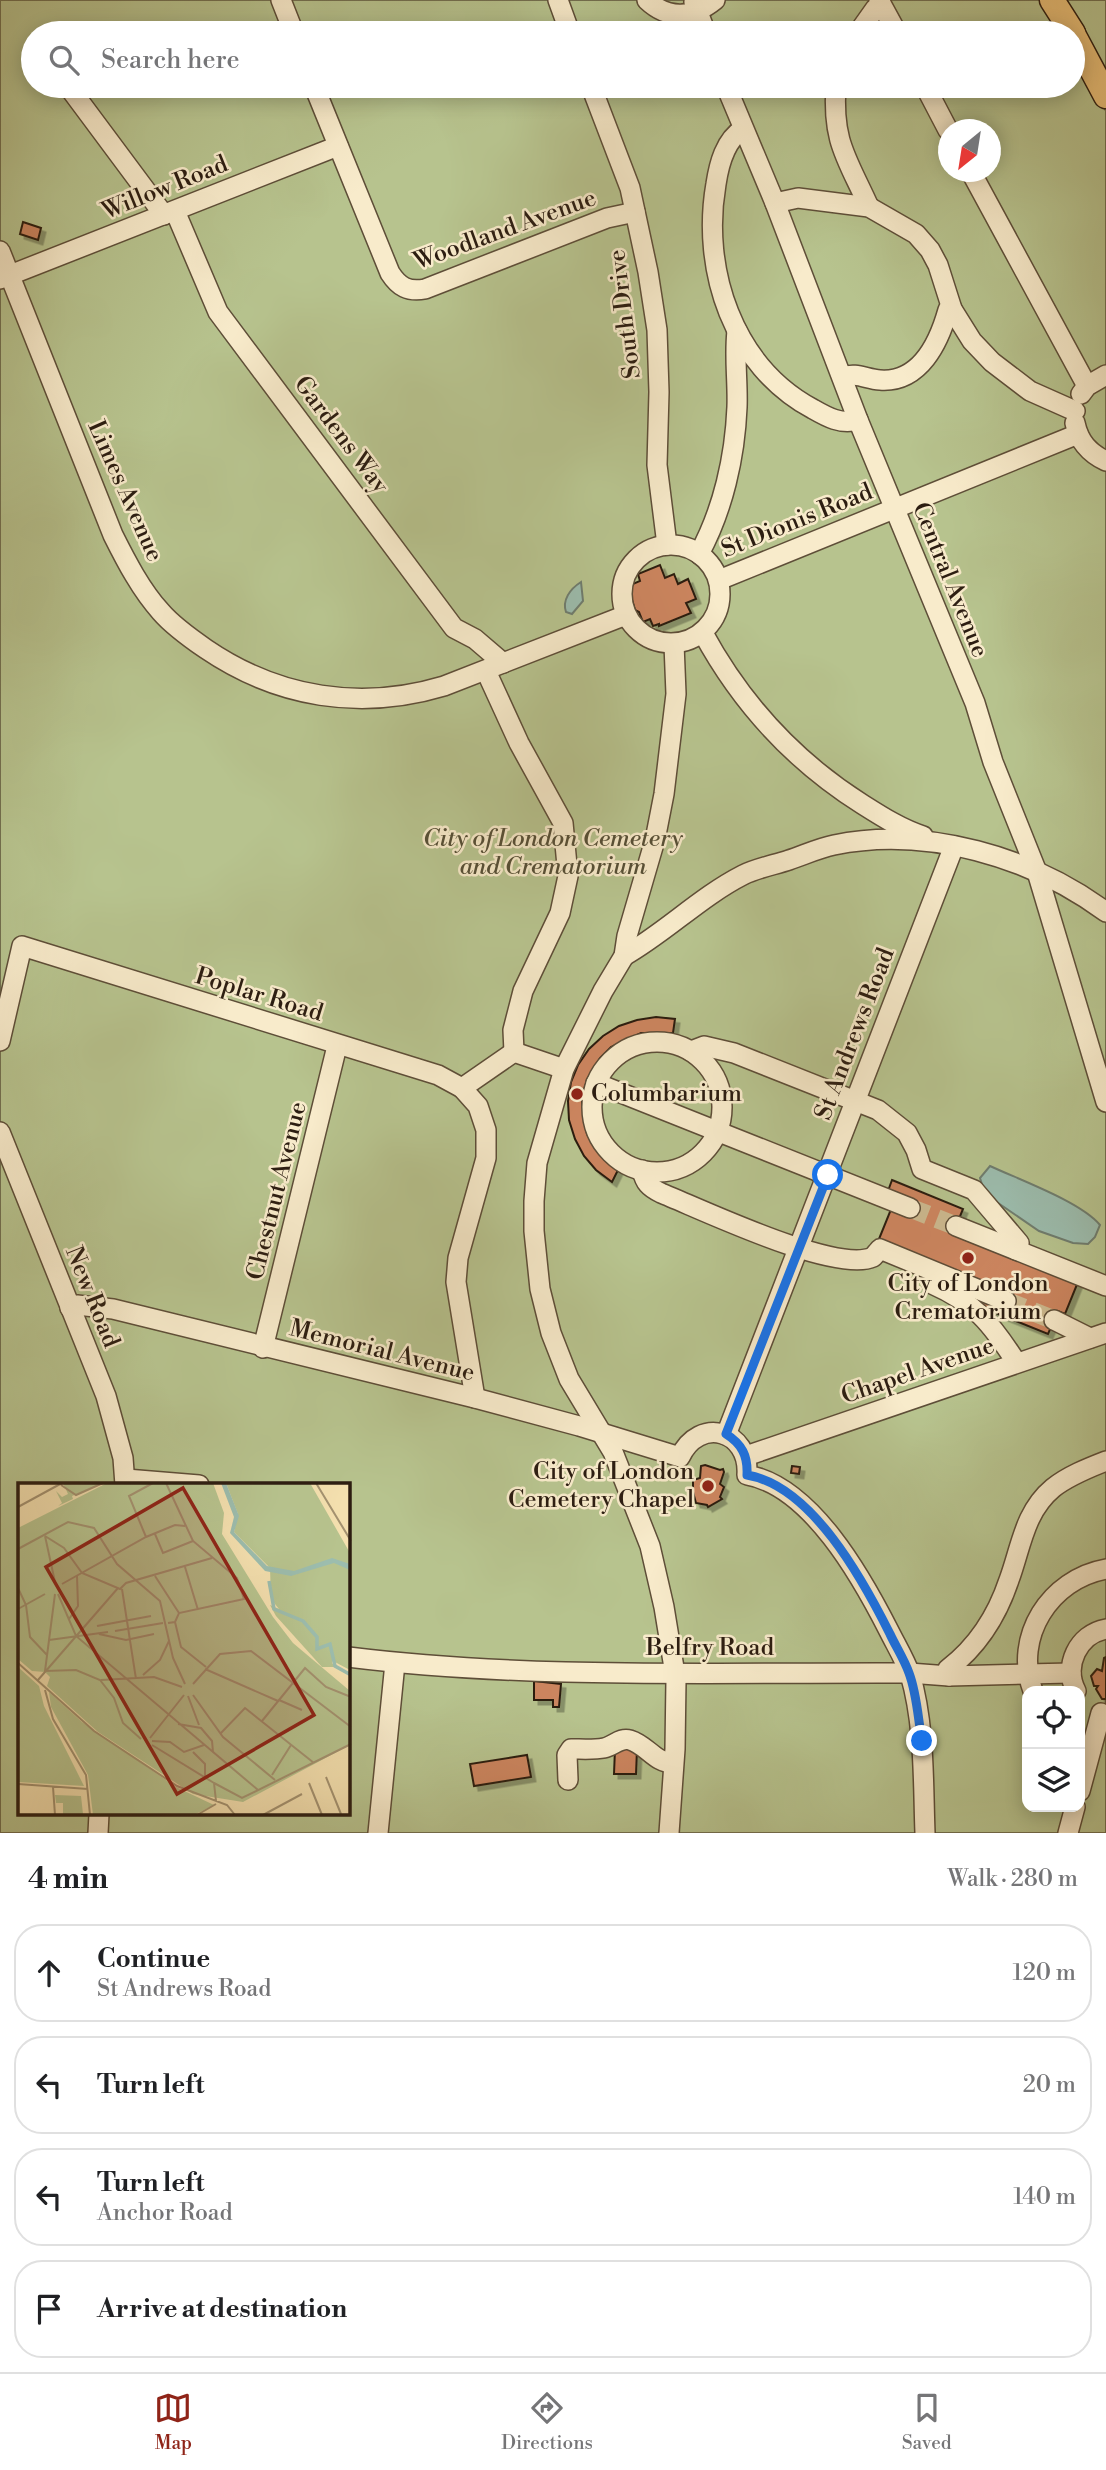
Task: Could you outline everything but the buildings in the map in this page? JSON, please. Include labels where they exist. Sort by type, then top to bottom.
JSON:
[{"type":"main road","points":[[1052,0],[1065,21]]},
{"type":"main road","points":[[1085,56],[1106,96]]},
{"type":"lane","points":[[281,0],[289,21]]},
{"type":"lane","points":[[558,0],[566,21]]},
{"type":"lane","points":[[647,0],[661,11],[675,15],[690,15],[695,6],[715,0]]},
{"type":"lane","points":[[866,21],[880,2],[890,21]]},
{"type":"lane","name":"Gardens Way","points":[[78,98],[169,213],[218,312],[454,628],[475,639],[494,667]]},
{"type":"lane","name":"Woodland Avenue","points":[[319,98],[390,273],[397,284],[414,291],[607,218],[635,212]]},
{"type":"lane","name":"South Drive","points":[[596,98],[630,188],[648,272],[657,330],[657,465],[667,545]]},
{"type":"lane","name":"Central Avenue","points":[[731,98],[775,203],[858,420],[975,703],[993,762],[1037,872],[1106,1102]]},
{"type":"lane","points":[[836,98],[839,140],[848,167],[869,207]]},
{"type":"lane","points":[[931,98],[942,119]]},
{"type":"lane","points":[[743,129],[735,134],[726,148],[712,203],[712,244],[719,286],[737,331],[776,385],[799,402],[831,419],[850,422],[858,420]]},
{"type":"lane","name":"Willow Road","points":[[5,278],[338,146]]},
{"type":"lane","points":[[976,182],[1087,386]]},
{"type":"lane","points":[[775,203],[798,198],[869,207],[916,234],[930,250],[945,281],[952,309],[972,341],[1008,376],[1030,391],[1075,411]]},
{"type":"lane","name":"Limes Avenue","points":[[0,251],[5,278],[113,535],[130,568],[160,612],[191,639],[228,664],[270,683],[313,696],[358,700],[398,697],[419,693],[494,667]]},
{"type":"lane","points":[[843,377],[852,373],[891,380],[913,371],[933,348],[948,310],[952,309]]},
{"type":"lane","points":[[699,554],[721,501],[733,452],[737,404],[737,331]]},
{"type":"lane","points":[[1106,375],[1087,386],[1075,411],[1077,434],[1084,446],[1106,461]]},
{"type":"lane","name":"St Dionis Road","points":[[719,579],[1077,434]]},
{"type":"lane","points":[[667,545],[682,546],[699,554],[710,564],[719,579],[721,594],[719,609],[713,622],[703,633],[687,642],[674,644],[660,643],[635,628],[626,615],[622,592],[628,570],[644,553],[667,545]]},
{"type":"lane","points":[[514,1052],[513,1030],[523,991],[560,913],[568,876],[563,823],[519,743],[494,667],[626,615]]},
{"type":"lane","points":[[703,633],[735,686],[763,721],[800,759],[839,789],[885,818],[917,834],[1019,864],[1090,900],[1106,912]]},
{"type":"lane","points":[[668,1833],[674,1763],[674,1672],[664,1607],[650,1546],[613,1452],[569,1379],[551,1333],[540,1289],[534,1231],[537,1163],[564,1069],[603,991],[624,956],[627,936],[655,840],[664,794],[676,694],[674,644]]},
{"type":"lane","points":[[624,956],[744,875],[834,845],[879,840],[915,840],[954,846]]},
{"type":"lane","name":"St Andrews Road","points":[[726,1434],[954,846]]},
{"type":"lane","name":"Poplar Road","points":[[0,1041],[22,946],[337,1046],[438,1075],[462,1088]]},
{"type":"lane","points":[[655,1042],[674,1044],[691,1051],[705,1063],[718,1086],[722,1113],[718,1131],[709,1147],[695,1160],[679,1168],[660,1172],[642,1170],[625,1163],[610,1152],[599,1137],[593,1120],[592,1101],[596,1083],[605,1067],[619,1054],[636,1045],[655,1042]]},
{"type":"lane","name":"Chestnut Avenue","points":[[263,1348],[337,1046]]},
{"type":"lane","points":[[691,1051],[704,1046],[734,1054],[878,1110],[907,1133],[922,1169],[974,1191],[1019,1243],[1016,1250]]},
{"type":"lane","points":[[514,1052],[564,1069]]},
{"type":"lane","points":[[475,1398],[456,1282],[458,1258],[486,1158],[486,1130],[478,1106],[462,1088],[514,1052]]},
{"type":"lane","points":[[596,1083],[910,1208]]},
{"type":"lane","name":"New Road","points":[[0,1132],[106,1395],[126,1482]]},
{"type":"lane","points":[[642,1170],[650,1188],[798,1248],[841,1259],[873,1257],[959,1296],[995,1329],[1016,1362]]},
{"type":"lane","points":[[956,1226],[1106,1286]]},
{"type":"lane","points":[[873,1257],[880,1249],[1006,1301]]},
{"type":"lane","name":"Memorial Avenue","points":[[70,1308],[77,1306],[113,1309],[475,1398],[680,1457],[684,1448],[698,1436],[707,1433],[726,1434]]},
{"type":"lane","points":[[1054,1320],[1098,1335]]},
{"type":"lane","name":"Chapel Avenue","points":[[747,1465],[1016,1362],[1098,1335]]},
{"type":"lane","points":[[726,1434],[741,1447],[747,1465],[798,1502],[848,1557],[868,1590],[909,1673],[922,1741],[925,1833]]},
{"type":"lane","points":[[949,1676],[948,1668],[963,1657],[984,1634],[997,1609],[1020,1541],[1036,1508],[1052,1489],[1079,1472],[1106,1461]]},
{"type":"lane","points":[[126,1482],[150,1483]]},
{"type":"lane","points":[[1031,1682],[1029,1642],[1040,1614],[1048,1602],[1070,1582],[1106,1569]]},
{"type":"lane","points":[[1074,1682],[1073,1660],[1078,1647],[1088,1637],[1106,1629]]},
{"type":"lane","name":"Belfry Road","points":[[350,1657],[523,1672],[909,1673],[1031,1682],[1074,1682]]},
{"type":"lane","points":[[378,1833],[395,1663]]},
{"type":"lane","points":[[1085,1702],[1104,1713],[1085,1772]]},
{"type":"lane","points":[[568,1780],[567,1755],[571,1749],[606,1748],[627,1739],[638,1743],[665,1763],[674,1763]]},
{"type":"lane","points":[[1068,1833],[1074,1812]]},
{"type":"lane","points":[[98,1833],[100,1815]]},
{"type":"green space","name":"City of London Cemetery and Crematorium","points":[[0,0],[1044,0],[1057,21],[21,21],[21,98],[1085,98],[1085,71],[1106,111],[1106,1833],[0,1833]]},
{"type":"green space","points":[[1062,0],[1106,0],[1106,79],[1085,41],[1085,21],[1074,21]]},
{"type":"shaded area","points":[[581,582],[583,601],[572,614],[566,612],[568,595]]},
{"type":"shaded area","points":[[990,1166],[1049,1192],[1091,1216],[1100,1225],[1095,1237],[1088,1244],[1073,1243],[1039,1231],[985,1194],[980,1178]]},
{"type":"tunnel","points":[[910,1208],[956,1226]]},
{"type":"tunnel","points":[[1006,1301],[1054,1320]]},
{"type":"place","name":"Columbarium","points":[[577,1094]]},
{"type":"place","name":"City of London Crematorium","points":[[968,1258]]},
{"type":"place","name":"City of London Cemetery Chapel","points":[[708,1486]]},
{"type":"route","points":[[828,1175],[726,1434],[741,1447],[746,1456],[747,1475],[765,1478],[798,1502],[848,1557],[868,1590],[909,1673],[922,1741]]}]
